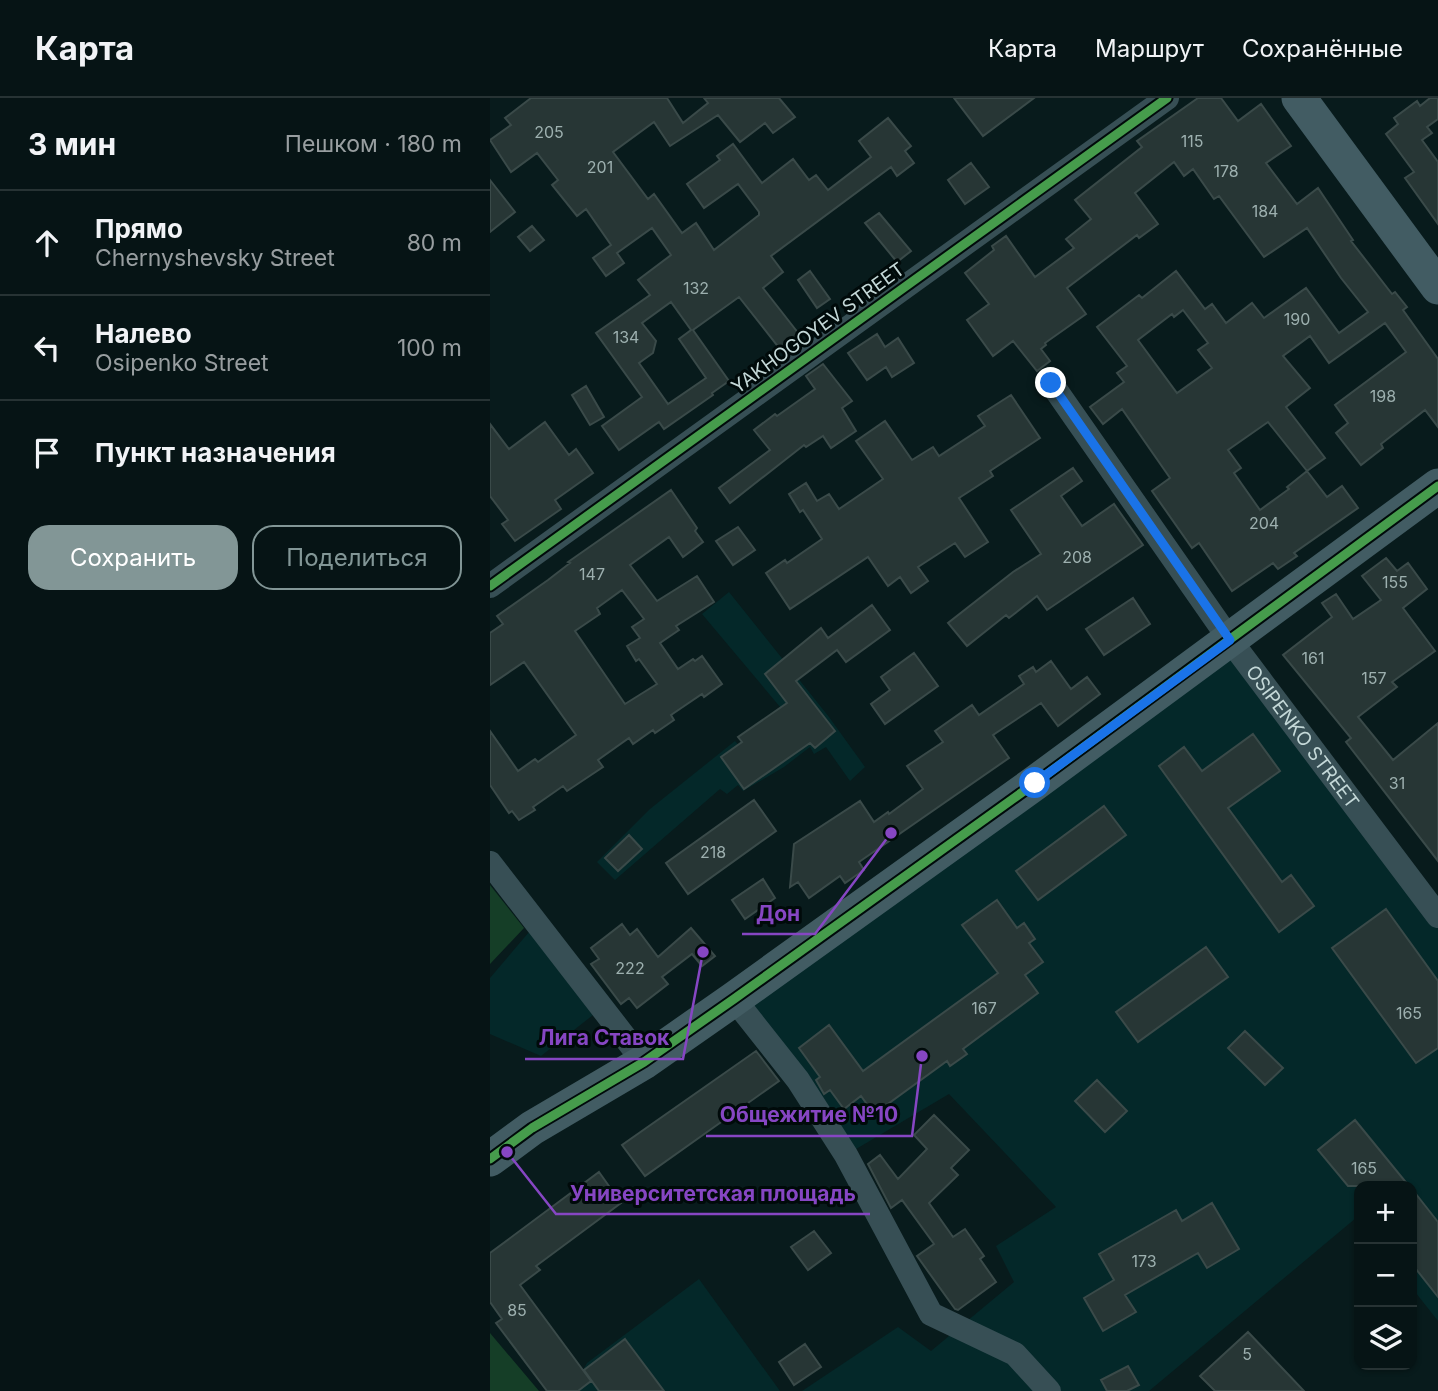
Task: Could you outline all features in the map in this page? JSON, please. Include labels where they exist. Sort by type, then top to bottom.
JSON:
[{"type":"street","name":"YAKHOGOYEV STREET","points":[[490,586],[1167,98]]},
{"type":"street","points":[[1299,98],[1438,287]]},
{"type":"street","name":"OSIPENKO STREET","points":[[1051,383],[1230,640],[1438,916]]},
{"type":"street","points":[[490,1159],[532,1128],[644,1062],[734,999],[1438,486]]},
{"type":"street","points":[[490,863],[644,1062]]},
{"type":"street","points":[[734,999],[798,1080],[846,1155],[931,1314],[1015,1354],[1049,1391]]},
{"type":"street","points":[[490,1137],[532,1128]]},
{"type":"shaded area","points":[[729,592],[829,717],[865,767],[850,781],[826,747],[814,754],[810,747],[784,767],[743,791],[738,785],[727,794],[720,789],[615,880],[597,862],[650,809],[735,741],[750,758],[796,726],[702,614]]},
{"type":"shaded area","points":[[1230,640],[1438,916],[1438,1321],[1417,1294],[1417,1181],[1354,1181],[1354,1220],[1149,1391],[802,1391],[898,1327],[931,1351],[1014,1282],[996,1246],[1056,1207],[949,1094],[846,1155],[734,999]]},
{"type":"shaded area","points":[[529,932],[593,1015],[541,1056],[490,1034],[490,978]]},
{"type":"shaded area","points":[[699,1279],[780,1391],[579,1391],[591,1381],[583,1370],[587,1363]]},
{"type":"green space","points":[[490,885],[524,928],[490,964]]},
{"type":"green space","points":[[490,1333],[539,1391],[490,1391]]},
{"type":"building","points":[[531,98],[667,98],[683,123],[708,103],[704,98],[779,98],[795,117],[773,133],[765,123],[740,142],[718,115],[670,146],[654,122],[613,152],[648,199],[654,194],[682,233],[696,223],[714,250],[759,215],[759,212],[738,184],[704,208],[687,184],[720,160],[717,156],[733,144],[762,183],[793,159],[809,180],[816,175],[828,190],[871,157],[859,141],[888,118],[911,146],[905,151],[914,163],[897,176],[891,167],[771,256],[783,272],[763,288],[799,334],[780,349],[739,297],[693,330],[729,381],[664,429],[659,422],[619,450],[602,426],[642,397],[596,333],[650,295],[638,280],[671,255],[652,228],[617,253],[624,263],[606,276],[593,258],[611,245],[586,209],[577,216],[552,185],[558,180],[537,153],[511,172],[490,140],[511,125],[505,118]],"holes":[[[671,302],[691,330],[679,339],[706,378],[668,404],[639,363],[653,353],[656,341],[642,323]]]},
{"type":"building","points":[[954,98],[1034,98],[983,136]]},
{"type":"building","points":[[1198,98],[1221,98],[1238,121],[1261,104],[1291,146],[1266,163],[1297,204],[1318,188],[1353,240],[1351,241],[1392,294],[1395,292],[1407,307],[1403,310],[1438,359],[1438,427],[1425,410],[1381,444],[1383,448],[1361,465],[1336,433],[1348,423],[1335,405],[1406,352],[1385,323],[1329,363],[1310,336],[1283,356],[1310,388],[1286,407],[1325,458],[1307,471],[1327,497],[1342,486],[1358,508],[1294,553],[1297,556],[1278,569],[1273,563],[1232,591],[1199,543],[1192,548],[1152,491],[1170,478],[1122,409],[1103,424],[1090,407],[1124,382],[1117,373],[1127,366],[1097,327],[1139,295],[1142,298],[1176,271],[1205,309],[1212,304],[1226,323],[1252,303],[1264,318],[1306,288],[1339,333],[1368,312],[1307,228],[1264,257],[1219,196],[1214,199],[1193,169],[1184,176],[1174,162],[1135,193],[1158,224],[1139,238],[1137,235],[1067,288],[1086,314],[1045,343],[1041,349],[1050,361],[1037,371],[1013,341],[993,356],[967,320],[989,304],[965,273],[994,250],[992,246],[1006,236],[1035,277],[1074,248],[1066,239],[1091,219],[1075,200],[1142,147],[1137,141]],"holes":[[[1183,310],[1208,343],[1198,350],[1212,368],[1177,393],[1138,340],[1172,314],[1174,317]],[[1268,422],[1307,471],[1287,487],[1289,489],[1260,510],[1234,473],[1241,468],[1228,450]]]},
{"type":"building","points":[[1430,98],[1438,98],[1438,119],[1427,127],[1432,133],[1422,140],[1438,162],[1438,224],[1405,178],[1414,172],[1386,134],[1398,124],[1394,118],[1417,101],[1420,106]]},
{"type":"building","points":[[971,163],[989,187],[965,204],[948,180]]},
{"type":"building","points":[[490,180],[515,212],[490,232]]},
{"type":"building","points":[[879,213],[911,251],[897,262],[865,223]]},
{"type":"building","points":[[532,226],[544,240],[530,251],[518,237]]},
{"type":"building","points":[[810,271],[830,299],[817,308],[798,280]]},
{"type":"building","points":[[877,334],[885,347],[898,338],[914,363],[892,377],[886,367],[867,380],[848,353]]},
{"type":"building","points":[[823,364],[852,401],[842,408],[856,431],[831,448],[823,436],[806,447],[804,445],[730,503],[719,488],[770,450],[754,430],[815,389],[806,376]]},
{"type":"building","points":[[586,386],[604,417],[590,425],[572,395]]},
{"type":"building","points":[[1011,395],[1040,438],[990,471],[993,476],[959,498],[988,542],[965,557],[955,543],[918,567],[928,581],[911,593],[900,577],[888,586],[868,557],[790,609],[766,573],[785,560],[787,563],[822,539],[789,494],[806,483],[817,501],[829,494],[839,509],[883,479],[856,441],[885,421],[912,460],[933,447],[939,456],[985,426],[978,416]]},
{"type":"building","points":[[545,422],[569,455],[576,449],[593,473],[555,500],[561,509],[515,541],[502,524],[508,520],[490,496],[490,424],[509,449]]},
{"type":"building","points":[[1073,468],[1082,481],[1061,496],[1082,526],[1114,504],[1143,545],[1047,610],[1037,596],[1009,618],[1006,615],[967,646],[948,623],[1013,572],[1041,554],[1011,510]]},
{"type":"building","points":[[671,490],[697,528],[695,531],[703,542],[683,557],[669,537],[630,565],[657,601],[697,576],[714,602],[676,626],[679,630],[660,643],[678,669],[702,656],[722,684],[671,715],[674,720],[655,733],[653,730],[633,744],[629,738],[598,760],[603,767],[567,791],[563,786],[519,820],[512,811],[509,813],[490,785],[490,731],[518,771],[535,759],[538,762],[576,735],[524,662],[490,685],[490,633],[503,624],[497,616],[570,563],[568,562]],"holes":[[[622,590],[644,619],[632,627],[640,638],[627,646],[636,661],[639,659],[657,684],[625,704],[575,631],[600,614],[597,608]]]},
{"type":"building","points":[[738,527],[755,550],[733,565],[716,541]]},
{"type":"building","points":[[1386,558],[1397,571],[1408,563],[1427,589],[1403,608],[1435,651],[1392,682],[1397,687],[1358,717],[1393,760],[1438,723],[1438,861],[1346,742],[1351,738],[1283,655],[1332,617],[1322,603],[1336,594],[1353,619],[1381,600],[1362,576]]},
{"type":"building","points":[[1133,598],[1150,624],[1104,655],[1086,629]]},
{"type":"building","points":[[872,605],[890,630],[846,662],[837,650],[796,681],[835,731],[815,748],[810,743],[744,789],[721,757],[742,742],[738,737],[787,703],[765,674],[821,628],[828,638]]},
{"type":"building","points":[[914,653],[938,686],[885,724],[871,704],[890,690],[881,677]]},
{"type":"building","points":[[1051,661],[1071,689],[1087,677],[1100,694],[1058,726],[1041,703],[993,735],[1009,758],[859,862],[864,870],[845,883],[840,876],[809,898],[798,882],[790,887],[794,844],[860,801],[874,822],[888,812],[889,814],[923,789],[907,766],[943,742],[935,731],[972,705],[979,715],[1024,684],[1019,676],[1033,667],[1036,672]]},
{"type":"building","points":[[1253,734],[1280,771],[1228,808],[1282,882],[1291,875],[1314,906],[1279,932],[1159,766],[1184,747],[1202,771]]},
{"type":"building","points":[[754,800],[776,831],[688,894],[666,863]]},
{"type":"building","points":[[1104,806],[1126,835],[1038,900],[1016,871]]},
{"type":"building","points":[[629,835],[642,849],[618,871],[605,858]]},
{"type":"building","points":[[763,879],[775,898],[745,919],[732,900]]},
{"type":"building","points":[[997,900],[1017,928],[1024,923],[1035,939],[1029,943],[1043,962],[1025,975],[1038,993],[963,1049],[967,1054],[950,1066],[947,1061],[874,1114],[861,1096],[844,1109],[830,1090],[824,1094],[816,1080],[820,1077],[799,1048],[829,1025],[863,1071],[998,973],[962,925]]},
{"type":"building","points":[[1386,909],[1438,981],[1438,1048],[1416,1063],[1332,948]]},
{"type":"building","points":[[622,924],[630,935],[637,929],[658,957],[691,928],[715,956],[702,966],[692,954],[662,977],[668,984],[637,1008],[629,998],[621,1004],[591,964],[599,959],[591,948]]},
{"type":"building","points":[[1206,947],[1228,977],[1138,1042],[1116,1012]]},
{"type":"building","points":[[1245,1031],[1283,1068],[1265,1085],[1228,1048]]},
{"type":"building","points":[[756,1051],[779,1081],[645,1176],[622,1145]]},
{"type":"building","points":[[1097,1080],[1127,1111],[1105,1132],[1075,1101]]},
{"type":"building","points":[[934,1115],[969,1150],[951,1168],[958,1175],[929,1203],[953,1237],[965,1229],[984,1256],[980,1259],[996,1282],[958,1310],[917,1256],[934,1244],[902,1200],[891,1208],[868,1164],[880,1155],[898,1179],[927,1149],[914,1135]]},
{"type":"building","points":[[1355,1120],[1405,1181],[1354,1181],[1354,1186],[1348,1186],[1318,1150]]},
{"type":"building","points":[[599,1172],[621,1203],[536,1266],[540,1270],[520,1285],[591,1381],[578,1391],[547,1391],[496,1323],[502,1319],[490,1302],[490,1253]]},
{"type":"building","points":[[1417,1195],[1438,1222],[1438,1297],[1417,1270]]},
{"type":"building","points":[[1212,1203],[1239,1249],[1207,1268],[1198,1253],[1125,1295],[1136,1312],[1103,1331],[1084,1298],[1114,1280],[1099,1254],[1176,1210],[1182,1221]]},
{"type":"building","points":[[814,1231],[831,1253],[808,1270],[791,1247]]},
{"type":"building","points":[[1248,1332],[1304,1391],[1215,1391],[1200,1376]]},
{"type":"building","points":[[625,1339],[664,1391],[599,1391],[584,1370]]},
{"type":"building","points":[[805,1344],[821,1367],[794,1385],[779,1362]]},
{"type":"building","points":[[1128,1366],[1139,1385],[1127,1391],[1107,1391],[1101,1380]]},
{"type":"cycle path","points":[[490,586],[1167,98]]},
{"type":"cycle path","points":[[490,1159],[532,1128],[644,1062],[734,999],[1035,783],[1438,486]]},
{"type":"place","name":"Дон","points":[[891,833]]},
{"type":"place","name":"Лига Ставок","points":[[703,952]]},
{"type":"place","name":"Общежитие №10","points":[[922,1056]]},
{"type":"place","name":"Университетская площадь","points":[[507,1152]]},
{"type":"route","points":[[1035,783],[1230,640],[1051,383]]}]
